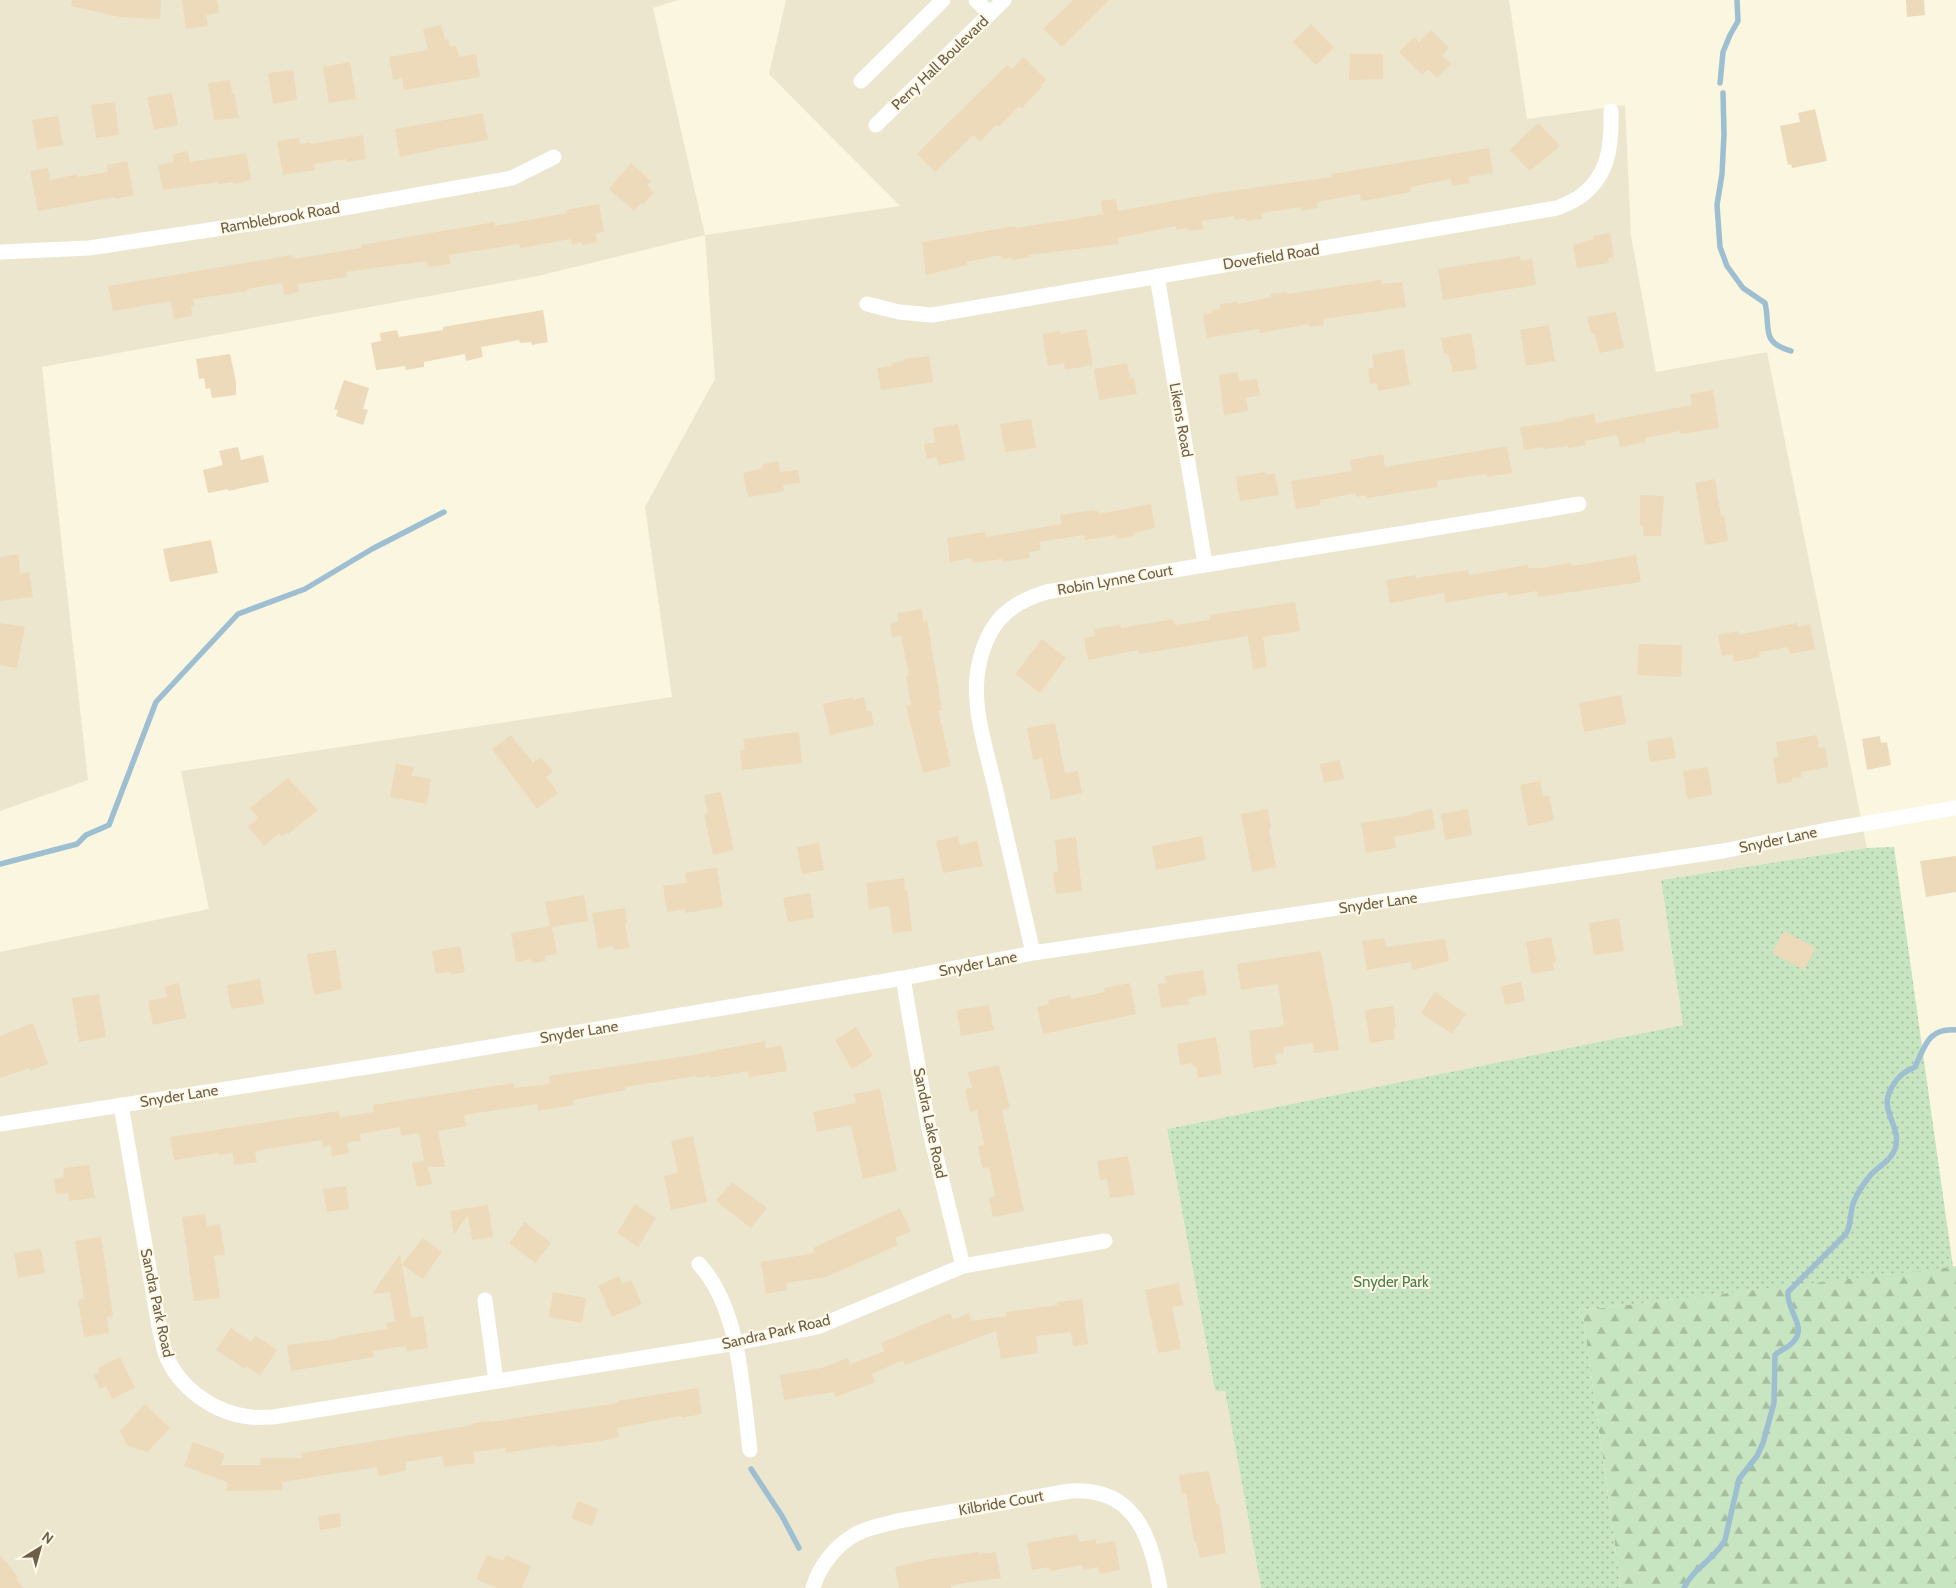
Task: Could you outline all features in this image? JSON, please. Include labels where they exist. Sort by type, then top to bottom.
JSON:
[{"type":"street","points":[[861,81],[943,0]]},
{"type":"street","points":[[976,0],[990,14]]},
{"type":"street","name":"Perry Hall Boulevard","points":[[876,125],[1004,0]]},
{"type":"street","name":"Dovefield Road","points":[[867,304],[899,312],[932,315],[1557,208],[1578,198],[1598,178],[1607,161],[1612,141],[1611,112]]},
{"type":"street","name":"Ramblebrook Road","points":[[0,252],[89,248],[276,220],[512,178],[554,158]]},
{"type":"street","name":"Likens Road","points":[[1156,276],[1205,564]]},
{"type":"street","name":"Robin Lynne Court","points":[[1033,953],[978,708],[976,682],[982,650],[997,622],[1006,610],[1030,596],[1047,592],[1205,564],[1282,554],[1580,504]]},
{"type":"street","name":"Snyder Lane","points":[[0,1124],[399,1062],[903,978],[1033,953],[1723,851],[1828,830],[1956,808]]},
{"type":"street","name":"Sandra Lake Road","points":[[903,978],[928,1124],[963,1266]]},
{"type":"street","name":"Sandra Park Road","points":[[122,1105],[158,1321],[166,1354],[176,1376],[198,1396],[222,1409],[249,1417],[273,1417],[736,1343],[816,1327],[963,1266],[1105,1241]]},
{"type":"street","points":[[700,1264],[716,1285],[723,1300],[736,1343],[750,1450]]},
{"type":"street","points":[[485,1300],[496,1381]]},
{"type":"street","name":"Kilbride Court","points":[[812,1588],[827,1560],[838,1547],[857,1534],[872,1528],[898,1521],[1070,1491],[1088,1490],[1111,1496],[1122,1504],[1137,1520],[1151,1549],[1160,1588]]},
{"type":"shaded area","points":[[0,0],[678,0],[653,8],[705,235],[538,276],[42,367],[88,780],[0,811]]},
{"type":"shaded area","points":[[786,0],[1509,0],[1527,119],[1625,105],[1631,236],[1656,372],[1767,352],[1867,848],[1661,880],[1683,1025],[1167,1129],[1215,1391],[1225,1390],[1261,1588],[0,1588],[0,952],[209,909],[181,771],[672,697],[645,507],[715,379],[705,235],[900,206],[769,74]]},
{"type":"green space","name":"Snyder Park","points":[[1894,847],[1953,1267],[1582,1310],[1621,1588],[1261,1588],[1225,1391],[1215,1391],[1167,1129],[1683,1025],[1661,880],[1867,848]]},
{"type":"green space","points":[[1956,1266],[1956,1588],[1621,1588],[1582,1310]]},
{"type":"building","points":[[72,0],[161,0],[160,19],[120,17],[71,6]]},
{"type":"building","points":[[182,0],[217,0],[219,13],[206,15],[208,26],[186,29]]},
{"type":"building","points":[[1073,0],[1109,0],[1062,47],[1043,29]]},
{"type":"building","points":[[1906,0],[1924,0],[1925,15],[1907,17]]},
{"type":"building","points":[[1311,24],[1334,48],[1316,65],[1292,42]]},
{"type":"building","points":[[441,25],[445,40],[448,39],[450,47],[456,46],[459,57],[476,54],[480,77],[404,90],[402,78],[393,80],[389,57],[428,50],[423,29]]},
{"type":"building","points":[[1431,30],[1449,48],[1442,56],[1451,64],[1437,78],[1428,69],[1422,75],[1399,52],[1414,37],[1419,42]]},
{"type":"building","points":[[1350,54],[1383,54],[1383,79],[1349,80]]},
{"type":"building","points":[[1023,57],[1046,80],[1040,86],[1042,87],[1022,108],[1019,106],[999,127],[996,125],[980,142],[973,135],[935,172],[917,154],[1007,65],[1012,69]]},
{"type":"building","points":[[350,62],[356,99],[329,103],[323,67]]},
{"type":"building","points":[[293,70],[297,100],[273,104],[268,73]]},
{"type":"building","points":[[230,80],[239,118],[214,120],[208,83]]},
{"type":"building","points":[[172,93],[178,125],[154,130],[147,97]]},
{"type":"building","points":[[115,102],[119,135],[96,138],[91,105]]},
{"type":"building","points":[[1815,109],[1827,161],[1792,168],[1791,164],[1788,165],[1780,126],[1800,122],[1798,113]]},
{"type":"building","points":[[483,113],[488,140],[400,157],[395,129]]},
{"type":"building","points":[[58,116],[63,145],[37,149],[32,120]]},
{"type":"building","points":[[1538,123],[1560,146],[1530,171],[1510,150]]},
{"type":"building","points":[[363,135],[366,159],[346,162],[346,159],[314,164],[315,170],[283,175],[277,141],[299,138],[300,144],[310,142],[311,144]]},
{"type":"building","points":[[1489,148],[1493,173],[1468,177],[1470,183],[1452,186],[1451,179],[1410,187],[1411,192],[1361,201],[1360,194],[1317,202],[1318,208],[1301,211],[1301,207],[1261,213],[1262,219],[1246,221],[1246,218],[1235,220],[1235,216],[1202,221],[1203,229],[1188,231],[1187,228],[1176,230],[1176,226],[1118,238],[1119,244],[1029,255],[1030,257],[1013,260],[1012,257],[1002,259],[1001,255],[967,262],[967,265],[926,275],[922,242],[1015,226],[1016,228],[1103,214],[1101,201],[1116,199],[1118,211],[1216,193],[1332,177],[1331,174]]},
{"type":"building","points":[[188,151],[190,162],[246,153],[251,180],[233,184],[233,182],[218,184],[218,182],[163,190],[158,165],[174,162],[173,154]]},
{"type":"building","points":[[127,161],[134,195],[38,211],[30,171],[48,168],[50,180],[78,174],[78,177],[108,172],[107,165]]},
{"type":"building","points":[[631,163],[651,181],[647,185],[654,192],[634,211],[609,189]]},
{"type":"building","points":[[599,204],[604,232],[596,233],[597,242],[583,245],[582,242],[572,244],[571,239],[520,248],[519,244],[449,255],[450,264],[428,267],[427,261],[346,272],[347,277],[298,284],[299,292],[284,295],[282,283],[247,289],[247,291],[193,299],[194,306],[191,306],[192,316],[174,319],[171,301],[113,311],[108,286],[292,255],[293,259],[361,248],[361,245],[495,222],[495,226],[567,213],[566,210]]},
{"type":"building","points":[[1610,233],[1614,257],[1608,258],[1609,263],[1577,268],[1573,245],[1594,239],[1593,236]]},
{"type":"building","points":[[1520,256],[1521,261],[1532,259],[1536,285],[1443,300],[1438,269]]},
{"type":"building","points":[[1381,280],[1381,284],[1402,282],[1406,307],[1323,319],[1324,325],[1309,327],[1308,324],[1260,333],[1259,329],[1207,338],[1203,315],[1212,313],[1211,310],[1220,309],[1220,304],[1238,302],[1238,304],[1271,297],[1270,294],[1287,292],[1287,294]]},
{"type":"building","points":[[543,310],[548,342],[532,345],[531,342],[520,343],[519,340],[481,347],[483,357],[466,361],[465,354],[424,362],[424,367],[406,370],[405,366],[376,370],[371,343],[381,341],[380,333],[397,330],[399,337],[443,330],[443,327]]},
{"type":"building","points":[[1616,312],[1624,348],[1600,353],[1594,333],[1591,333],[1587,317]]},
{"type":"building","points":[[1549,325],[1555,361],[1526,366],[1520,330]]},
{"type":"building","points":[[1086,329],[1093,365],[1065,370],[1064,363],[1048,366],[1042,334],[1060,331],[1060,334]]},
{"type":"building","points":[[1471,333],[1477,369],[1453,372],[1448,354],[1444,354],[1441,338]]},
{"type":"building","points":[[1404,349],[1410,385],[1378,391],[1377,383],[1370,384],[1368,369],[1374,367],[1372,355]]},
{"type":"building","points":[[230,354],[236,382],[236,395],[212,398],[210,388],[206,389],[204,378],[199,379],[196,359]]},
{"type":"building","points":[[929,356],[933,382],[881,390],[877,368],[892,366],[892,363],[905,361],[904,359]]},
{"type":"building","points":[[1127,363],[1130,379],[1134,378],[1137,394],[1099,400],[1094,369]]},
{"type":"building","points":[[1238,372],[1239,381],[1257,379],[1260,395],[1246,398],[1248,411],[1224,415],[1219,375]]},
{"type":"building","points":[[344,380],[369,388],[363,409],[368,410],[363,425],[336,416],[338,410],[334,409]]},
{"type":"building","points":[[1713,390],[1719,428],[1681,434],[1680,431],[1645,438],[1646,442],[1620,447],[1617,435],[1585,441],[1586,445],[1568,448],[1568,446],[1544,449],[1543,447],[1524,450],[1520,427],[1564,421],[1563,419],[1594,414],[1596,423],[1692,405],[1690,394]]},
{"type":"building","points":[[1031,419],[1036,448],[1005,452],[1000,424]]},
{"type":"building","points":[[958,424],[965,460],[938,465],[937,457],[927,459],[924,444],[935,442],[933,428]]},
{"type":"building","points":[[1507,446],[1512,473],[1487,477],[1487,474],[1437,481],[1438,487],[1367,498],[1366,495],[1356,497],[1356,493],[1320,500],[1321,505],[1296,509],[1291,481],[1352,471],[1350,460],[1383,454],[1385,467]]},
{"type":"building","points":[[238,447],[241,460],[263,455],[269,482],[228,491],[228,489],[208,493],[203,470],[223,465],[219,451]]},
{"type":"building","points":[[778,461],[780,472],[798,470],[800,483],[783,485],[784,491],[748,497],[743,473],[763,468],[763,464]]},
{"type":"building","points":[[1265,472],[1266,475],[1275,473],[1279,495],[1240,501],[1236,477]]},
{"type":"building","points":[[1715,479],[1721,516],[1724,515],[1728,541],[1705,545],[1695,483]]},
{"type":"building","points":[[1640,495],[1664,496],[1661,536],[1643,536],[1643,525],[1640,525]]},
{"type":"building","points":[[1151,504],[1155,528],[1134,533],[1134,536],[1117,539],[1116,535],[1085,540],[1084,535],[1039,542],[1041,550],[1029,552],[1030,558],[1003,562],[1002,559],[973,563],[972,558],[950,562],[947,538],[985,532],[986,537],[1061,524],[1060,515],[1094,510],[1098,511],[1099,514]]},
{"type":"building","points":[[211,540],[218,573],[170,582],[163,549]]},
{"type":"building","points":[[18,554],[20,574],[29,572],[33,597],[0,601],[0,557]]},
{"type":"building","points":[[1636,555],[1641,582],[1538,597],[1537,591],[1508,596],[1507,592],[1445,603],[1444,593],[1390,603],[1386,580],[1416,575],[1416,578],[1468,570],[1469,575],[1528,565],[1529,568],[1541,568],[1571,563],[1572,566]]},
{"type":"building","points":[[1295,602],[1300,631],[1263,637],[1267,667],[1253,669],[1248,636],[1139,654],[1138,650],[1088,660],[1084,638],[1095,636],[1094,629],[1121,625],[1121,628],[1173,619],[1175,625],[1210,620],[1210,615]]},
{"type":"building","points":[[922,609],[923,621],[927,620],[942,710],[938,710],[951,766],[923,773],[906,706],[911,705],[906,677],[909,676],[901,636],[892,637],[890,623],[898,622],[897,613]]},
{"type":"building","points":[[0,623],[25,627],[17,668],[0,665]]},
{"type":"building","points":[[1797,623],[1798,627],[1810,624],[1815,649],[1790,654],[1788,647],[1759,652],[1760,657],[1734,662],[1733,654],[1722,656],[1718,635],[1738,631],[1738,635]]},
{"type":"building","points":[[1042,639],[1066,658],[1040,693],[1015,674]]},
{"type":"building","points":[[1639,644],[1682,645],[1681,677],[1637,675]]},
{"type":"building","points":[[1621,695],[1626,724],[1584,732],[1579,703]]},
{"type":"building","points":[[853,697],[854,700],[864,697],[867,711],[871,711],[874,725],[830,735],[823,704]]},
{"type":"building","points":[[1055,723],[1065,773],[1078,771],[1082,793],[1051,800],[1042,758],[1033,760],[1027,728]]},
{"type":"building","points":[[799,732],[802,763],[742,770],[740,750],[745,750],[743,739]]},
{"type":"building","points":[[511,735],[533,763],[541,757],[553,772],[546,777],[558,793],[537,809],[492,749]]},
{"type":"building","points":[[1817,735],[1819,748],[1825,747],[1828,767],[1801,772],[1802,777],[1792,778],[1792,782],[1777,784],[1773,758],[1778,757],[1776,742]]},
{"type":"building","points":[[1880,736],[1881,743],[1887,742],[1891,765],[1867,770],[1862,739]]},
{"type":"building","points":[[1672,737],[1676,758],[1650,762],[1647,741]]},
{"type":"building","points":[[1340,760],[1344,779],[1324,783],[1320,764]]},
{"type":"building","points":[[396,764],[414,767],[412,776],[431,779],[427,804],[390,797]]},
{"type":"building","points":[[1708,767],[1712,795],[1687,799],[1683,771]]},
{"type":"building","points":[[288,778],[318,810],[288,834],[282,837],[279,833],[264,846],[248,827],[258,818],[250,808]]},
{"type":"building","points":[[1540,781],[1543,796],[1549,795],[1554,820],[1528,826],[1520,785]]},
{"type":"building","points":[[721,792],[734,850],[713,855],[704,814],[708,813],[704,795]]},
{"type":"building","points":[[1268,809],[1271,828],[1269,829],[1276,867],[1252,872],[1241,814]]},
{"type":"building","points":[[1432,809],[1435,829],[1394,837],[1396,848],[1366,853],[1361,823],[1412,815],[1412,813]]},
{"type":"building","points":[[1468,809],[1472,835],[1445,840],[1441,814]]},
{"type":"building","points":[[958,836],[960,845],[977,841],[983,866],[943,873],[936,841]]},
{"type":"building","points":[[1202,836],[1206,860],[1156,870],[1152,846]]},
{"type":"building","points":[[1076,837],[1082,891],[1056,894],[1053,872],[1058,872],[1055,840]]},
{"type":"building","points":[[819,843],[824,870],[802,874],[797,847]]},
{"type":"building","points":[[1956,856],[1956,892],[1926,897],[1920,861]]},
{"type":"building","points":[[717,867],[723,907],[685,913],[685,909],[667,912],[663,886],[687,883],[685,873]]},
{"type":"building","points":[[904,878],[912,931],[893,933],[889,906],[869,909],[866,883]]},
{"type":"building","points":[[810,893],[814,918],[788,922],[783,898]]},
{"type":"building","points":[[584,895],[588,921],[552,927],[557,954],[545,956],[546,961],[532,963],[531,959],[516,962],[511,933],[550,926],[545,902]]},
{"type":"building","points":[[625,908],[629,948],[614,950],[613,946],[598,949],[592,913]]},
{"type":"building","points":[[1619,918],[1624,951],[1594,955],[1589,923]]},
{"type":"building","points":[[1784,931],[1816,948],[1804,970],[1772,953]]},
{"type":"building","points":[[1551,937],[1556,961],[1553,962],[1554,970],[1531,974],[1526,942]]},
{"type":"building","points":[[1384,938],[1386,947],[1445,939],[1449,961],[1412,970],[1411,962],[1367,970],[1362,941]]},
{"type":"building","points":[[460,946],[465,972],[451,975],[450,972],[436,974],[432,951]]},
{"type":"building","points":[[336,950],[342,989],[314,995],[307,954]]},
{"type":"building","points":[[1321,951],[1339,1050],[1314,1053],[1313,1043],[1283,1047],[1284,1053],[1275,1054],[1277,1064],[1253,1068],[1249,1031],[1284,1026],[1278,984],[1241,990],[1237,964]]},
{"type":"building","points":[[1203,970],[1207,995],[1188,998],[1189,1004],[1161,1008],[1158,984],[1166,983],[1165,976]]},
{"type":"building","points":[[260,979],[264,1004],[231,1009],[227,985]]},
{"type":"building","points":[[1521,982],[1525,1001],[1505,1005],[1501,986]]},
{"type":"building","points":[[179,983],[186,1018],[153,1025],[148,1001],[167,997],[165,986]]},
{"type":"building","points":[[1130,983],[1136,1014],[1043,1034],[1037,1007],[1049,1004],[1048,1000],[1070,995],[1071,999],[1105,992],[1104,988]]},
{"type":"building","points":[[1435,992],[1466,1014],[1452,1034],[1421,1013]]},
{"type":"building","points":[[99,994],[106,1037],[79,1042],[72,998]]},
{"type":"building","points":[[989,1005],[994,1030],[961,1036],[957,1010]]},
{"type":"building","points":[[1393,1006],[1396,1028],[1393,1029],[1395,1039],[1370,1043],[1365,1010]]},
{"type":"building","points":[[33,1023],[48,1064],[30,1071],[29,1068],[0,1078],[0,1036]]},
{"type":"building","points":[[856,1027],[873,1056],[852,1069],[835,1040]]},
{"type":"building","points":[[1216,1037],[1222,1074],[1198,1078],[1196,1066],[1193,1067],[1192,1063],[1180,1065],[1177,1044]]},
{"type":"building","points":[[765,1041],[766,1048],[782,1046],[787,1071],[749,1077],[748,1071],[710,1078],[709,1076],[697,1078],[696,1076],[625,1087],[626,1090],[573,1100],[574,1105],[538,1111],[537,1104],[464,1115],[466,1126],[438,1131],[445,1167],[428,1167],[432,1184],[417,1187],[412,1163],[424,1161],[419,1133],[401,1136],[400,1127],[360,1134],[361,1141],[347,1142],[349,1153],[332,1156],[330,1145],[323,1147],[322,1140],[255,1151],[257,1162],[234,1165],[233,1153],[219,1155],[219,1153],[174,1160],[170,1137],[339,1111],[340,1117],[374,1112],[373,1105],[514,1083],[514,1088],[550,1084],[549,1076],[693,1055]]},
{"type":"building","points":[[999,1065],[1010,1108],[1002,1110],[1024,1211],[993,1217],[989,1198],[995,1196],[989,1167],[982,1168],[978,1146],[984,1145],[977,1110],[970,1112],[965,1089],[972,1088],[968,1072]]},
{"type":"building","points":[[880,1089],[897,1171],[863,1179],[851,1125],[817,1132],[813,1112],[856,1103],[854,1094]]},
{"type":"building","points":[[693,1136],[707,1202],[671,1210],[664,1176],[678,1173],[671,1141]]},
{"type":"building","points":[[1128,1156],[1135,1195],[1110,1198],[1107,1179],[1100,1180],[1097,1161]]},
{"type":"building","points":[[89,1165],[95,1198],[69,1201],[68,1193],[56,1194],[54,1179],[63,1178],[64,1168]]},
{"type":"building","points":[[732,1182],[767,1208],[751,1228],[716,1201]]},
{"type":"building","points":[[346,1186],[349,1209],[327,1212],[323,1189]]},
{"type":"building","points":[[635,1204],[656,1218],[638,1247],[617,1233]]},
{"type":"building","points":[[488,1205],[493,1237],[472,1240],[468,1215],[454,1235],[450,1211]]},
{"type":"building","points":[[900,1208],[911,1231],[895,1238],[898,1245],[826,1277],[786,1283],[787,1290],[766,1294],[761,1262],[815,1253],[813,1248]]},
{"type":"building","points":[[205,1214],[207,1227],[220,1224],[225,1255],[214,1256],[220,1298],[194,1301],[182,1217]]},
{"type":"building","points":[[525,1222],[551,1243],[535,1263],[509,1243]]},
{"type":"building","points":[[101,1237],[113,1316],[107,1317],[109,1333],[84,1337],[78,1300],[84,1299],[75,1241]]},
{"type":"building","points":[[423,1238],[442,1252],[423,1279],[402,1265],[411,1318],[423,1316],[428,1348],[407,1351],[406,1346],[373,1351],[374,1357],[291,1371],[287,1345],[337,1339],[337,1337],[387,1329],[386,1323],[395,1321],[390,1292],[372,1294],[400,1254],[402,1264]]},
{"type":"building","points":[[41,1249],[45,1273],[18,1278],[14,1253]]},
{"type":"building","points":[[619,1276],[622,1284],[631,1280],[642,1304],[612,1317],[598,1286]]},
{"type":"building","points":[[1179,1283],[1183,1305],[1172,1307],[1181,1349],[1158,1353],[1145,1290]]},
{"type":"building","points":[[553,1292],[586,1298],[582,1323],[549,1317]]},
{"type":"building","points":[[1082,1299],[1088,1344],[1073,1346],[1071,1332],[1036,1336],[1038,1353],[1001,1359],[996,1331],[905,1365],[903,1360],[872,1374],[875,1382],[835,1397],[834,1392],[784,1400],[780,1375],[821,1368],[848,1358],[850,1364],[885,1351],[881,1343],[950,1313],[953,1320],[969,1313],[971,1321],[1006,1316],[1006,1312],[1058,1305],[1057,1302]]},
{"type":"building","points":[[231,1328],[251,1342],[255,1335],[277,1350],[260,1376],[247,1366],[245,1369],[216,1350]]},
{"type":"building","points":[[120,1357],[135,1388],[112,1399],[106,1386],[100,1389],[93,1375],[100,1372],[98,1368]]},
{"type":"building","points":[[698,1388],[702,1414],[617,1428],[619,1437],[601,1441],[556,1447],[556,1445],[506,1453],[505,1448],[473,1452],[475,1463],[444,1467],[442,1456],[406,1462],[406,1471],[379,1476],[377,1467],[282,1482],[282,1490],[226,1491],[227,1482],[184,1466],[193,1442],[225,1454],[221,1465],[261,1465],[260,1458],[302,1458],[301,1453],[473,1425],[473,1423],[618,1403],[618,1401]]},
{"type":"building","points":[[145,1404],[170,1428],[147,1452],[127,1445],[120,1431]]},
{"type":"building","points":[[1209,1471],[1216,1504],[1219,1504],[1226,1553],[1200,1558],[1196,1541],[1194,1542],[1186,1493],[1182,1494],[1179,1475]]},
{"type":"building","points":[[578,1501],[598,1509],[592,1526],[571,1518]]},
{"type":"building","points":[[340,1513],[341,1527],[320,1530],[318,1516]]},
{"type":"building","points":[[1077,1534],[1079,1542],[1096,1539],[1096,1544],[1115,1541],[1120,1570],[1099,1574],[1098,1567],[1083,1570],[1082,1565],[1050,1571],[1049,1567],[1032,1570],[1027,1543]]},
{"type":"building","points":[[979,1552],[979,1554],[996,1552],[1001,1578],[951,1585],[951,1588],[899,1588],[895,1567],[930,1559]]},
{"type":"building","points":[[0,1555],[18,1577],[16,1579],[23,1588],[0,1588]]},
{"type":"building","points":[[487,1555],[503,1561],[506,1555],[531,1566],[522,1588],[497,1588],[476,1579]]},
{"type":"waterway","points":[[1720,83],[1723,52],[1738,21],[1737,0]]},
{"type":"waterway","points":[[1723,93],[1724,134],[1722,174],[1717,205],[1720,247],[1727,266],[1743,288],[1765,303],[1771,339],[1781,347],[1791,351]]},
{"type":"waterway","points":[[0,864],[77,844],[86,835],[109,825],[156,702],[238,614],[305,589],[372,549],[444,512]]},
{"type":"waterway","points":[[1684,1588],[1693,1575],[1716,1553],[1725,1540],[1739,1479],[1757,1456],[1763,1443],[1774,1403],[1775,1355],[1792,1343],[1798,1330],[1788,1299],[1788,1292],[1846,1234],[1850,1224],[1853,1204],[1859,1192],[1869,1177],[1893,1153],[1897,1141],[1887,1104],[1888,1096],[1894,1083],[1902,1075],[1915,1067],[1925,1046],[1933,1035],[1947,1030],[1956,1030]]},
{"type":"waterway","points":[[751,1469],[782,1516],[799,1548]]}]
